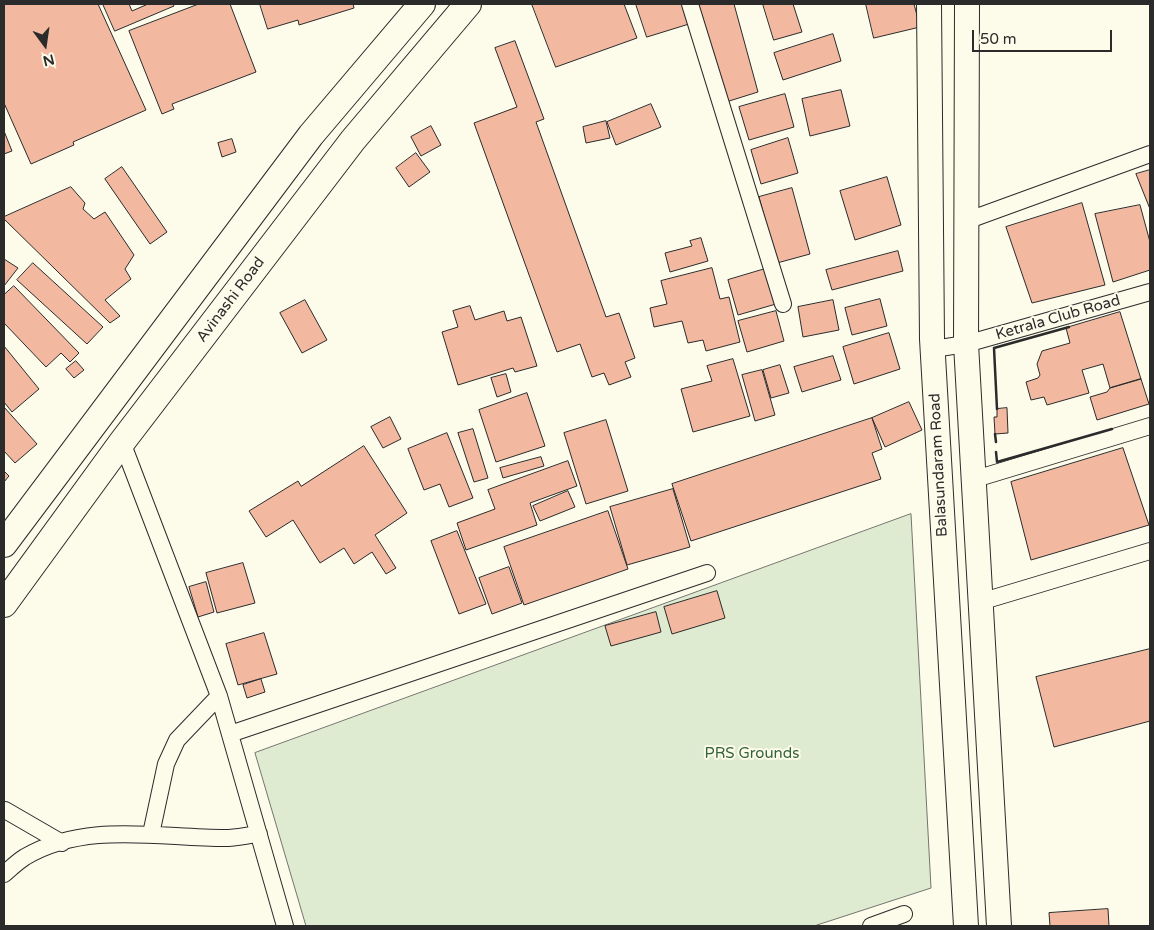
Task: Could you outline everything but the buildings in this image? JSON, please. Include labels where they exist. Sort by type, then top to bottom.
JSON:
[{"type":"main road","points":[[4,544],[310,135],[422,4]]},
{"type":"main road","name":"Avinashi Road","points":[[4,604],[122,442],[353,140],[468,4]]},
{"type":"main road","name":"Balasundaram Road","points":[[929,4],[933,349],[950,673],[966,926]]},
{"type":"main road","points":[[967,4],[966,344],[972,480],[999,926]]},
{"type":"main road","points":[[950,673],[984,670]]},
{"type":"street","points":[[690,4],[783,304]]},
{"type":"street","points":[[966,221],[1150,154]]},
{"type":"street","name":"Ketrala Club Road","points":[[933,349],[966,344],[1150,292]]},
{"type":"street","points":[[972,480],[1150,426]]},
{"type":"street","points":[[122,442],[219,696],[286,926]]},
{"type":"street","points":[[980,602],[1150,551]]},
{"type":"street","points":[[230,734],[708,573]]},
{"type":"street","points":[[151,834],[166,764],[177,740],[219,696]]},
{"type":"street","points":[[5,810],[62,843]]},
{"type":"street","points":[[4,874],[24,858],[62,843],[100,834],[151,834],[226,838],[259,834]]},
{"type":"street","points":[[871,926],[904,914]]},
{"type":"green space","name":"PRS Grounds","points":[[911,514],[931,888],[814,926],[306,926],[255,753]]},
{"type":"wall","points":[[997,409],[994,348],[1069,327]]},
{"type":"wall","points":[[996,452],[997,462],[1112,429]]},
{"type":"wall","points":[[995,434],[996,442]]}]
